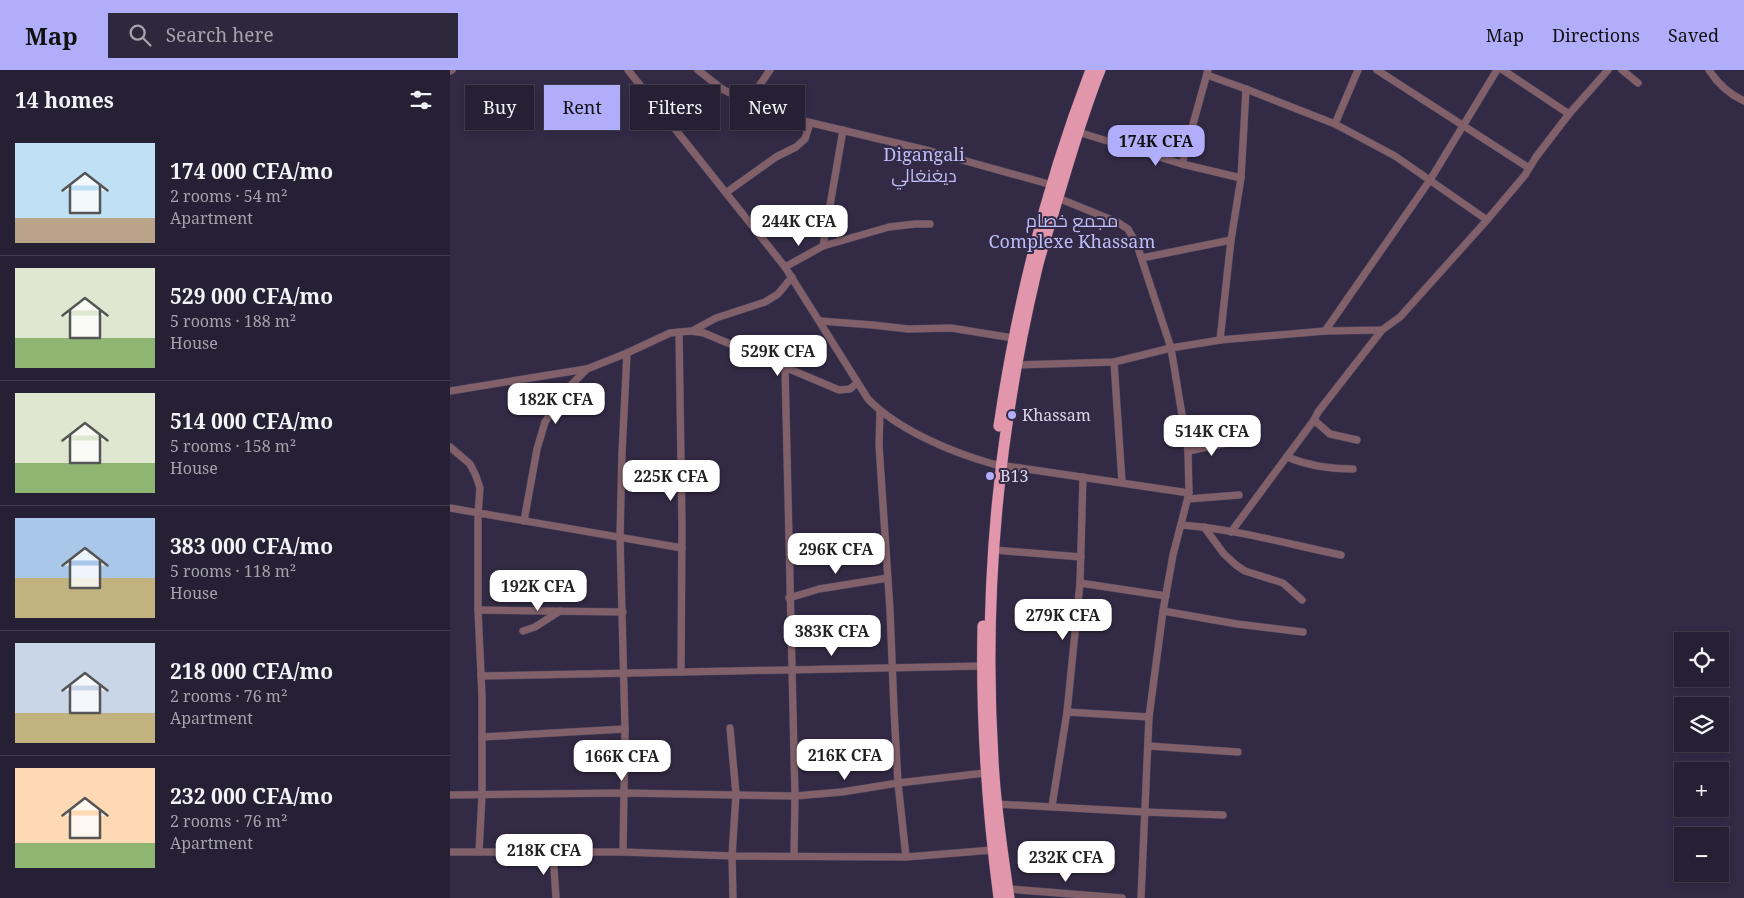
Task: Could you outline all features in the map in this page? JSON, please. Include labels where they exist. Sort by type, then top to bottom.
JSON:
[{"type":"highway","points":[[999,898],[985,773],[982,666],[986,550],[1013,338],[1029,268],[1052,185],[1077,108],[1092,70]]},
{"type":"highway","points":[[1008,893],[996,804],[992,738],[990,656],[997,464],[1037,270],[1078,132],[1100,70]]},
{"type":"street","points":[[630,70],[785,267],[857,383],[880,412],[917,434],[965,455],[997,464],[1122,482],[1189,496],[1239,495]]},
{"type":"street","points":[[698,70],[730,93]]},
{"type":"street","points":[[760,85],[770,70]]},
{"type":"street","points":[[1335,124],[1358,70]]},
{"type":"street","points":[[1377,70],[1529,168]]},
{"type":"street","points":[[1325,331],[1430,180],[1497,70]]},
{"type":"street","points":[[1503,70],[1569,114]]},
{"type":"street","points":[[1231,532],[1318,412],[1382,330],[1400,317],[1487,220],[1525,176],[1536,157],[1569,114],[1608,70]]},
{"type":"street","points":[[1622,70],[1638,83]]},
{"type":"street","points":[[1709,70],[1731,95],[1744,101]]},
{"type":"street","points":[[1182,164],[1207,72],[1335,124],[1395,156],[1487,220]]},
{"type":"street","points":[[1220,340],[1231,240],[1241,178],[1246,89]]},
{"type":"street","points":[[805,122],[930,151],[1052,185]]},
{"type":"street","points":[[727,192],[776,157],[796,147],[805,139],[810,123]]},
{"type":"street","points":[[823,246],[843,130]]},
{"type":"street","points":[[1078,132],[1182,164],[1241,178]]},
{"type":"street","points":[[1058,198],[1117,222],[1128,229],[1137,244],[1171,348],[1188,451],[1189,496],[1173,555],[1163,611],[1149,716],[1141,898]]},
{"type":"street","points":[[785,267],[823,246],[889,227],[930,224]]},
{"type":"street","points":[[1142,258],[1231,240]]},
{"type":"street","points":[[691,331],[716,318],[765,302],[778,294],[792,277]]},
{"type":"street","points":[[820,321],[873,324],[908,329],[951,328],[1013,338]]},
{"type":"street","points":[[1016,365],[1114,362],[1171,348],[1220,340],[1325,331],[1382,330]]},
{"type":"street","points":[[450,391],[587,369],[670,333],[691,331],[717,338],[839,390],[850,389],[857,383]]},
{"type":"street","points":[[679,332],[682,672]]},
{"type":"street","points":[[623,852],[625,730],[620,537],[627,353]]},
{"type":"street","points":[[1114,362],[1122,482]]},
{"type":"street","points":[[785,368],[795,796],[794,856]]},
{"type":"street","points":[[524,521],[537,449],[545,422],[568,388],[587,369]]},
{"type":"street","points":[[880,412],[879,445],[888,578],[891,667],[898,783],[906,857]]},
{"type":"street","points":[[1314,420],[1330,434],[1357,440]]},
{"type":"street","points":[[1188,451],[1232,442]]},
{"type":"street","points":[[450,447],[470,464],[480,488],[478,514],[478,610],[481,676],[482,795],[479,852]]},
{"type":"street","points":[[1287,457],[1313,466],[1353,469]]},
{"type":"street","points":[[1052,806],[1066,712],[1080,583],[1083,477]]},
{"type":"street","points":[[450,508],[682,548]]},
{"type":"street","points":[[1181,525],[1231,532],[1341,555]]},
{"type":"street","points":[[1204,527],[1224,554],[1236,565],[1245,571],[1283,583],[1302,600]]},
{"type":"street","points":[[994,550],[1081,557]]},
{"type":"street","points":[[789,598],[819,589],[888,578]]},
{"type":"street","points":[[1080,583],[1166,596]]},
{"type":"street","points":[[478,610],[622,612]]},
{"type":"street","points":[[523,631],[535,627],[560,611]]},
{"type":"street","points":[[1163,611],[1237,624],[1303,632]]},
{"type":"street","points":[[481,676],[982,666]]},
{"type":"street","points":[[1066,712],[1149,716]]},
{"type":"street","points":[[730,728],[736,794],[732,856],[733,898]]},
{"type":"street","points":[[482,737],[625,730]]},
{"type":"street","points":[[1148,746],[1238,752]]},
{"type":"street","points":[[450,795],[624,793],[795,796],[842,792],[898,783],[985,773]]},
{"type":"street","points":[[996,804],[1224,815]]},
{"type":"street","points":[[450,852],[623,852],[732,856],[906,857],[993,850]]},
{"type":"street","points":[[553,853],[556,898]]},
{"type":"street","points":[[1008,893],[1122,898]]},
{"type":"place","name":"Khassam","points":[[1012,415]]},
{"type":"place","name":"B13","points":[[990,476]]},
{"type":"district","name":"Digangali ديغنغالي","points":[[924,165]]},
{"type":"district","name":"مجمع خصام Complexe Khassam","points":[[1072,231]]}]
